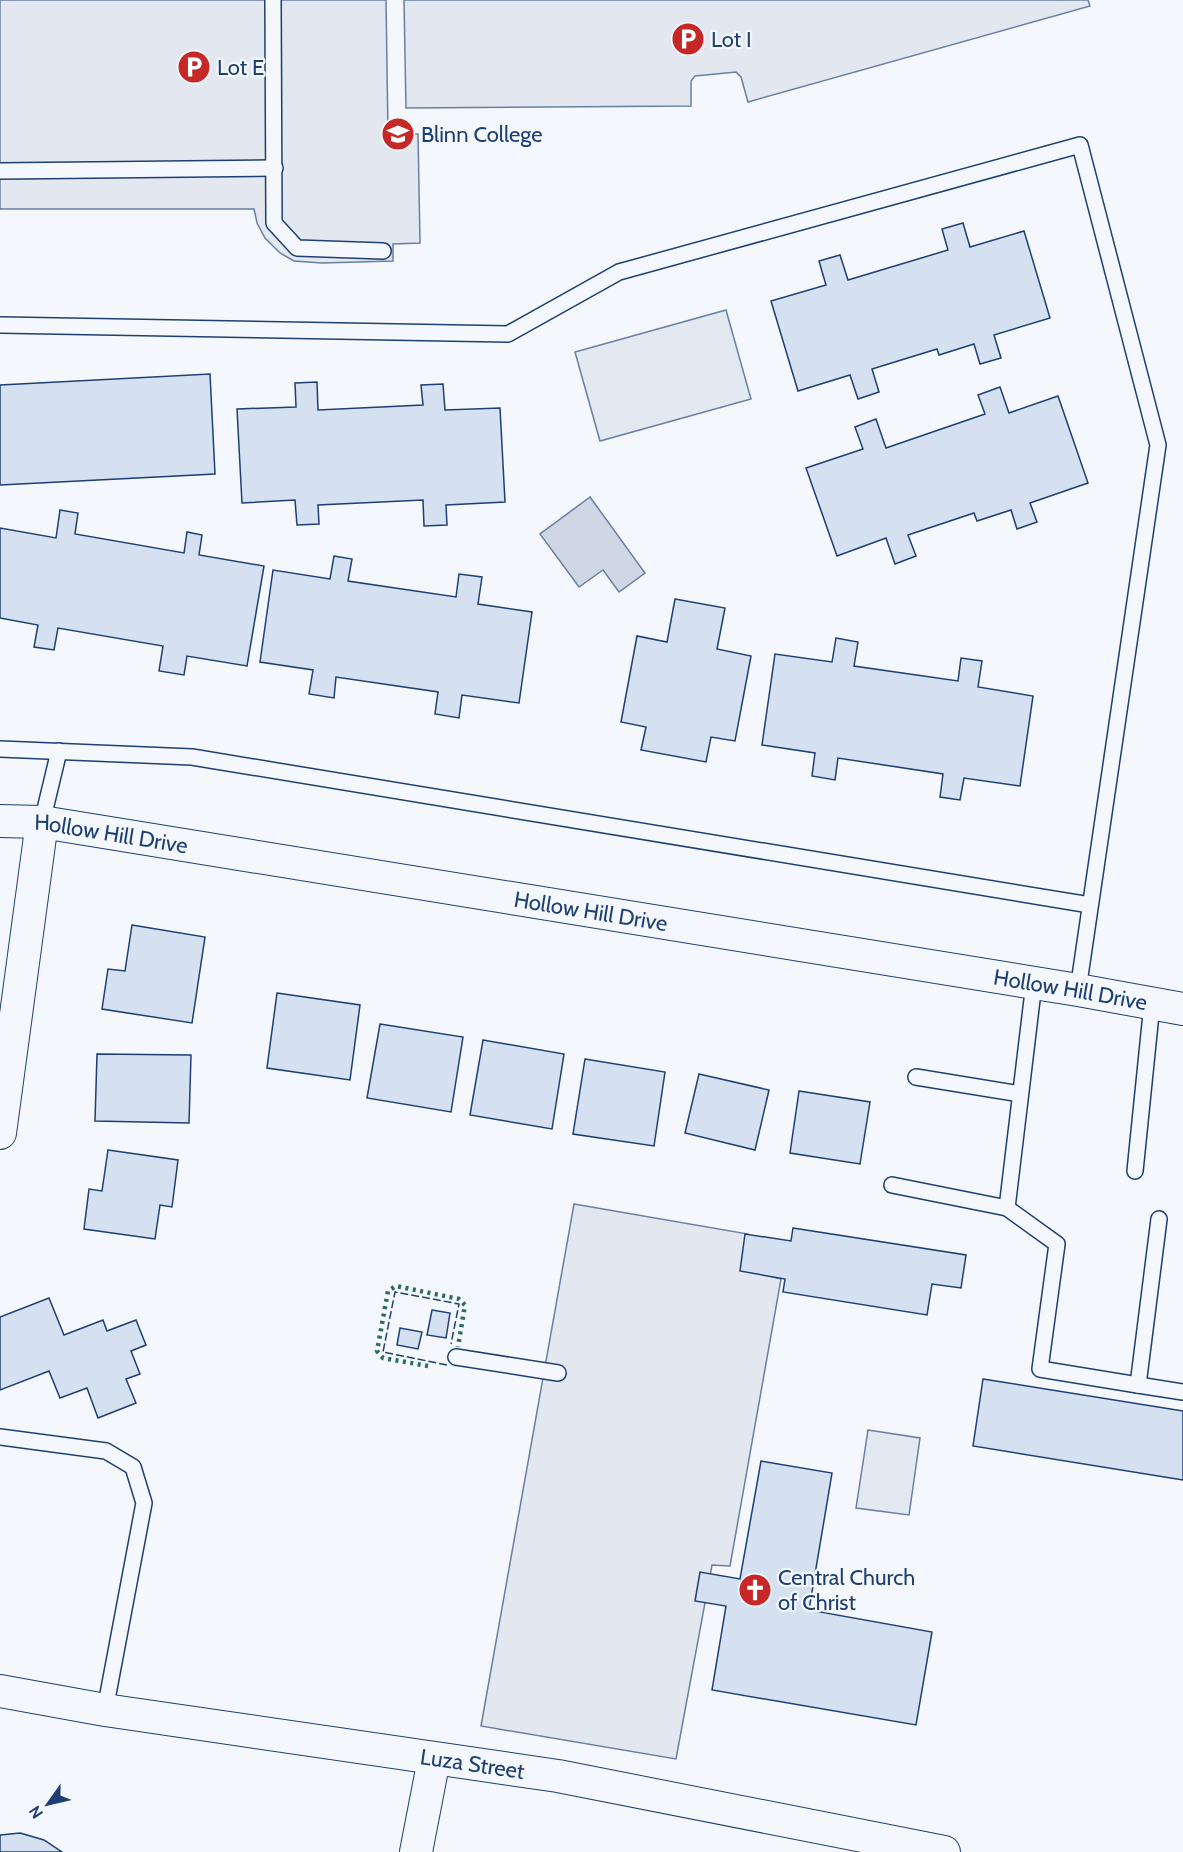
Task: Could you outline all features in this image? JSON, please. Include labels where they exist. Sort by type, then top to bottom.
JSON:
[{"type":"street","name":"Hollow Hill Drive","points":[[0,821],[42,822],[1183,1009]]},
{"type":"street","points":[[0,1133],[42,822]]},
{"type":"street","name":"Luza Street","points":[[0,1691],[105,1710],[558,1776],[899,1848],[944,1852]]},
{"type":"street","points":[[416,1852],[434,1759]]},
{"type":"lane","points":[[273,0],[274,223],[297,248],[383,251]]},
{"type":"lane","points":[[0,325],[508,334],[619,272],[1080,145],[1158,445],[1078,990]]},
{"type":"lane","points":[[0,171],[275,168]]},
{"type":"lane","points":[[0,749],[192,757],[1090,905]]},
{"type":"lane","points":[[42,822],[59,751]]},
{"type":"lane","points":[[1006,1208],[1034,983]]},
{"type":"lane","points":[[1136,1171],[1152,1004]]},
{"type":"lane","points":[[916,1077],[1020,1094]]},
{"type":"lane","points":[[892,1185],[1006,1208],[1057,1244],[1040,1369],[1183,1392]]},
{"type":"lane","points":[[1138,1385],[1159,1219]]},
{"type":"lane","points":[[456,1357],[558,1373]]},
{"type":"lane","points":[[0,1437],[106,1451],[133,1467],[144,1503],[105,1710]]},
{"type":"shaded area","name":"Lot E","points":[[0,0],[386,0],[388,134],[418,134],[420,243],[393,244],[393,261],[322,263],[294,261],[280,253],[265,238],[257,223],[254,209],[0,209]]},
{"type":"shaded area","name":"Lot I","points":[[404,0],[1088,0],[1090,6],[748,102],[741,77],[736,72],[695,76],[691,81],[691,106],[406,108]]},
{"type":"shaded area","points":[[726,310],[751,399],[600,441],[575,352]]},
{"type":"shaded area","points":[[590,497],[645,573],[619,592],[603,570],[579,587],[540,534]]},
{"type":"shaded area","points":[[574,1204],[748,1234],[742,1269],[781,1279],[730,1566],[712,1565],[676,1759],[481,1726]]},
{"type":"shaded area","points":[[868,1430],[920,1438],[909,1515],[856,1508]]},
{"type":"building","points":[[963,223],[970,247],[1024,231],[1050,318],[994,335],[1001,358],[980,364],[974,344],[939,355],[937,349],[872,369],[879,392],[858,399],[850,375],[798,391],[771,301],[826,285],[819,261],[840,255],[848,280],[948,250],[942,229]]},
{"type":"building","points":[[210,374],[215,474],[0,485],[0,385]]},
{"type":"building","points":[[317,382],[318,410],[423,405],[421,385],[443,384],[445,410],[500,408],[505,502],[446,505],[447,525],[424,526],[423,500],[318,505],[319,524],[297,525],[295,500],[242,503],[237,409],[296,407],[295,383]]},
{"type":"building","points":[[1000,387],[1009,413],[1058,396],[1088,483],[1030,503],[1037,522],[1017,529],[1011,510],[977,521],[974,513],[908,535],[916,556],[895,564],[886,538],[837,556],[806,468],[863,449],[855,427],[876,419],[886,448],[985,414],[978,395]]},
{"type":"building","points":[[60,510],[78,513],[75,534],[184,553],[187,532],[202,535],[199,555],[264,566],[247,666],[187,656],[184,675],[159,671],[163,646],[58,628],[54,650],[34,647],[38,625],[0,618],[0,528],[56,538]]},
{"type":"building","points":[[334,556],[352,559],[348,581],[456,597],[459,574],[482,577],[478,604],[532,612],[519,703],[462,695],[459,718],[435,714],[438,692],[336,677],[334,698],[309,694],[313,670],[260,662],[273,570],[330,579]]},
{"type":"building","points":[[675,599],[725,608],[717,649],[751,656],[735,741],[711,737],[706,762],[641,750],[646,727],[621,722],[637,636],[667,642]]},
{"type":"building","points":[[836,638],[858,642],[854,666],[958,681],[961,658],[982,661],[978,687],[1033,696],[1020,786],[964,778],[960,800],[940,797],[943,774],[838,758],[835,780],[812,776],[815,753],[762,745],[775,654],[832,662]]},
{"type":"building","points":[[132,925],[205,937],[192,1023],[102,1009],[108,969],[125,971]]},
{"type":"building","points":[[277,993],[360,1005],[350,1080],[267,1068]]},
{"type":"building","points":[[380,1024],[463,1037],[451,1112],[367,1098]]},
{"type":"building","points":[[483,1040],[564,1054],[552,1129],[470,1115]]},
{"type":"building","points":[[97,1054],[191,1055],[189,1123],[95,1121]]},
{"type":"building","points":[[585,1059],[665,1072],[654,1146],[573,1134]]},
{"type":"building","points":[[699,1074],[769,1090],[755,1150],[685,1133]]},
{"type":"building","points":[[799,1091],[870,1102],[860,1164],[790,1153]]},
{"type":"building","points":[[108,1150],[178,1160],[172,1207],[160,1205],[155,1239],[84,1229],[89,1189],[102,1191]]},
{"type":"building","points":[[793,1228],[966,1255],[961,1288],[932,1284],[927,1315],[783,1292],[785,1279],[740,1271],[745,1234],[791,1241]]},
{"type":"building","points":[[49,1298],[64,1335],[103,1320],[107,1331],[136,1320],[146,1345],[131,1351],[140,1374],[126,1379],[136,1403],[98,1418],[87,1388],[60,1398],[49,1371],[0,1390],[0,1317]]},
{"type":"building","points":[[432,1310],[450,1313],[446,1338],[427,1335]]},
{"type":"building","points":[[400,1328],[422,1332],[418,1349],[397,1345]]},
{"type":"building","points":[[983,1379],[1183,1411],[1183,1480],[973,1446]]},
{"type":"building","name":"Central Church of Christ","points":[[761,1461],[832,1473],[809,1610],[932,1632],[916,1725],[712,1690],[726,1606],[695,1601],[700,1572],[740,1579]]},
{"type":"building","points":[[20,1833],[44,1840],[62,1852],[0,1852],[0,1835]]},
{"type":"hedge","points":[[428,1366],[383,1358],[377,1351],[388,1291],[396,1286],[459,1299],[465,1305],[458,1347]]},
{"type":"fence","points":[[447,1365],[383,1352],[395,1292],[459,1304],[451,1344]]},
{"type":"place","name":"Lot I","points":[[688,39]]},
{"type":"place","name":"Lot E","points":[[194,67]]},
{"type":"place","name":"Blinn College","points":[[398,134]]},
{"type":"place","name":"Central Church of Christ","points":[[755,1590]]}]
